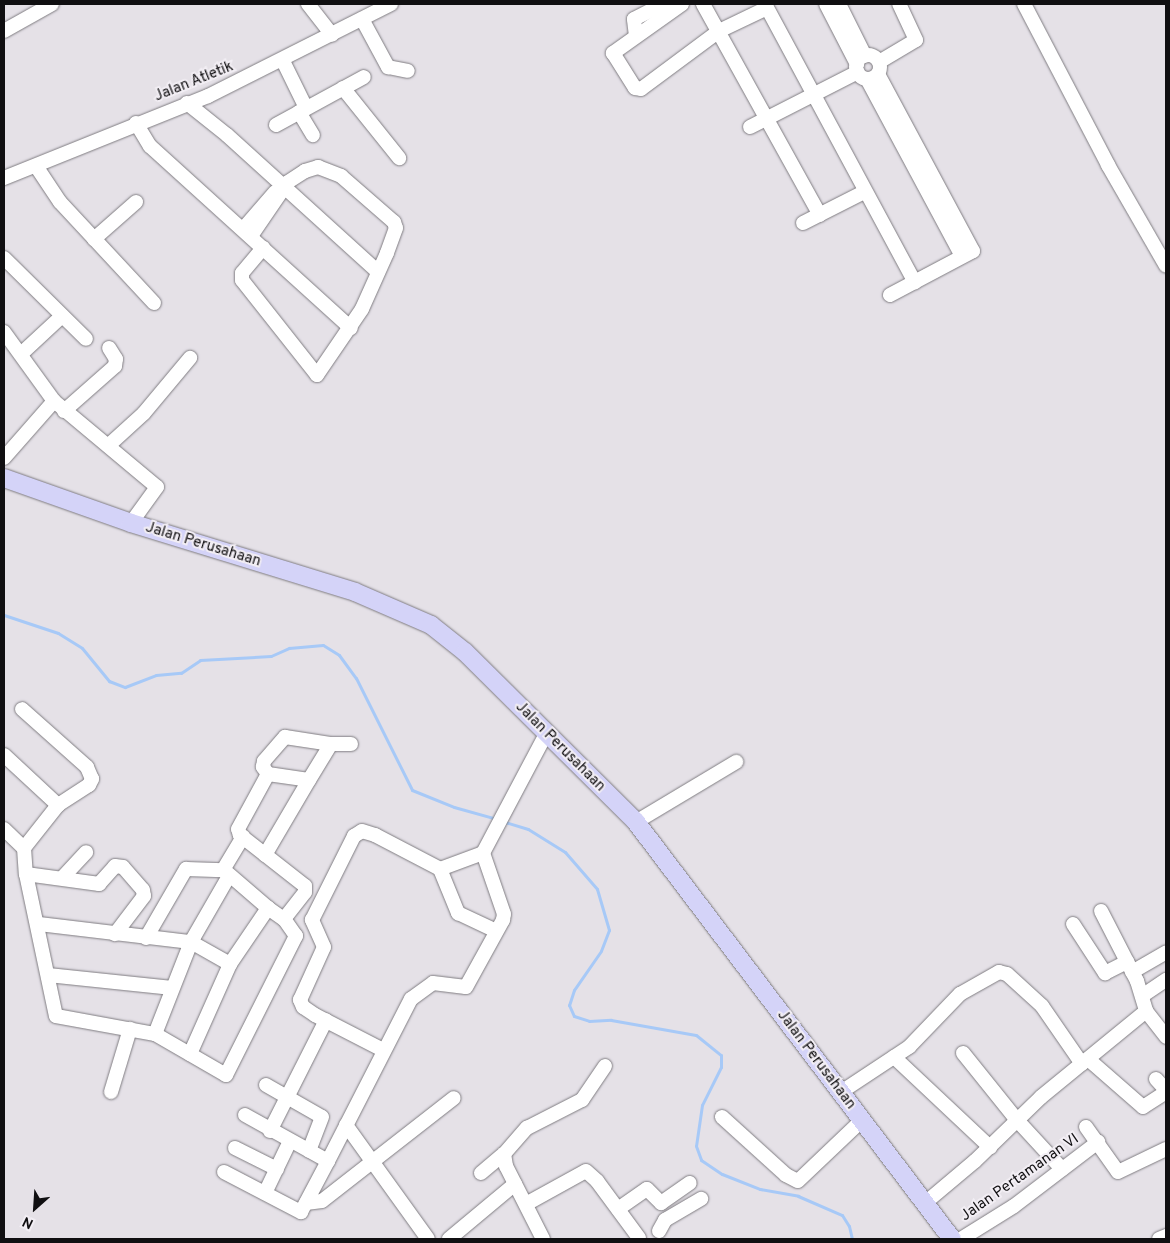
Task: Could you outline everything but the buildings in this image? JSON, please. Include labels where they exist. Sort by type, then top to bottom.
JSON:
[{"type":"main road","name":"Jalan Perusahaan","points":[[5,481],[131,523],[355,592],[430,625],[483,668],[546,734],[636,822],[953,1239]]},
{"type":"street","points":[[4,31],[52,4]]},
{"type":"street","points":[[308,4],[332,35]]},
{"type":"street","name":"Jalan Atletik","points":[[4,178],[187,103],[283,61],[391,4]]},
{"type":"street","points":[[636,36],[634,19],[663,4]]},
{"type":"street","points":[[682,4],[613,54],[639,90],[719,31],[766,6],[864,192],[915,282]]},
{"type":"street","points":[[703,4],[820,215]]},
{"type":"street","points":[[826,4],[867,68],[968,253],[890,295]]},
{"type":"street","points":[[839,4],[867,68]]},
{"type":"street","points":[[750,126],[813,96],[916,40],[900,4]]},
{"type":"street","points":[[1024,4],[1108,165],[1166,266]]},
{"type":"street","points":[[362,19],[388,67],[408,71]]},
{"type":"street","points":[[283,61],[313,135]]},
{"type":"street","points":[[276,125],[364,77]]},
{"type":"street","points":[[343,88],[399,158]]},
{"type":"street","points":[[187,103],[227,134],[378,272]]},
{"type":"street","points":[[136,123],[150,146],[351,328]]},
{"type":"street","points":[[36,166],[50,190],[154,303]]},
{"type":"street","points":[[247,233],[269,198],[285,188],[305,170],[328,168],[392,218],[395,232],[378,272],[351,328],[318,374],[313,374],[242,280],[242,273],[263,248]]},
{"type":"street","points":[[803,223],[864,192]]},
{"type":"street","points":[[94,239],[136,202]]},
{"type":"street","points":[[4,258],[86,339]]},
{"type":"street","points":[[22,354],[62,316]]},
{"type":"street","points":[[4,332],[22,354],[54,402],[108,445],[157,488],[131,523]]},
{"type":"street","points":[[64,411],[115,366],[116,359],[109,348]]},
{"type":"street","points":[[108,445],[144,413],[190,358]]},
{"type":"street","points":[[4,458],[54,402]]},
{"type":"street","points":[[22,709],[92,774],[89,785],[58,805],[24,848]]},
{"type":"street","points":[[224,1172],[301,1212],[404,1009],[418,991],[433,983],[463,988],[468,986],[504,914],[484,853],[546,734]]},
{"type":"street","points":[[309,780],[268,774],[263,766],[264,761],[284,737],[331,744],[351,744]]},
{"type":"street","points":[[265,855],[331,744]]},
{"type":"street","points":[[4,755],[58,805]]},
{"type":"street","points":[[636,822],[736,762]]},
{"type":"street","points":[[268,774],[238,829],[243,837],[306,886],[305,892],[284,920]]},
{"type":"street","points":[[4,829],[24,848],[26,874],[39,924],[56,1016],[155,1034],[221,1074],[230,1072],[296,936],[284,920],[226,872],[186,869],[146,938]]},
{"type":"street","points":[[384,1050],[303,1007],[300,1000],[324,947],[312,920],[354,836],[362,831],[375,835],[440,869],[458,913],[496,931]]},
{"type":"street","points":[[155,1034],[191,942],[243,837]]},
{"type":"street","points":[[63,877],[86,852]]},
{"type":"street","points":[[440,869],[484,853]]},
{"type":"street","points":[[26,874],[63,877],[99,884],[115,866],[119,866],[143,890],[142,902],[115,934]]},
{"type":"street","points":[[190,1054],[230,964],[268,908]]},
{"type":"street","points":[[1101,911],[1130,967],[1146,1011],[1164,1032]]},
{"type":"street","points":[[39,924],[191,942],[230,964]]},
{"type":"street","points":[[1073,924],[1105,973],[1130,967],[1166,952]]},
{"type":"street","points":[[841,1092],[909,1046],[960,994],[999,972],[1008,974],[1042,1006],[1085,1062],[1143,1107],[1166,1093],[1156,1079]]},
{"type":"street","points":[[48,975],[172,988]]},
{"type":"street","points":[[1142,996],[1166,980]]},
{"type":"street","points":[[925,1202],[990,1147],[1016,1119],[1146,1011]]},
{"type":"street","points":[[270,1131],[326,1020]]},
{"type":"street","points":[[111,1092],[130,1029]]},
{"type":"street","points":[[963,1053],[1016,1119],[1062,1169]]},
{"type":"street","points":[[894,1057],[990,1147]]},
{"type":"street","points":[[481,1173],[504,1154],[509,1144],[527,1128],[582,1100],[605,1066]]},
{"type":"street","points":[[266,1085],[322,1117],[309,1151]]},
{"type":"street","points":[[306,1203],[322,1201],[372,1159],[454,1098]]},
{"type":"street","points":[[245,1115],[270,1131],[328,1162]]},
{"type":"street","points":[[722,1117],[786,1175],[800,1179],[862,1120]]},
{"type":"street","points":[[346,1125],[428,1239]]},
{"type":"street","points":[[1086,1127],[1118,1172],[1166,1149]]},
{"type":"street","points":[[265,1193],[290,1141]]},
{"type":"street","name":"Jalan Pertamanan VI","points":[[953,1239],[1014,1206],[1098,1142]]},
{"type":"street","points":[[235,1148],[277,1169]]},
{"type":"street","points":[[504,1154],[506,1166],[543,1239]]},
{"type":"street","points":[[526,1204],[586,1172],[597,1180],[639,1239],[662,1235],[665,1220],[701,1199]]},
{"type":"street","points":[[618,1209],[648,1189],[660,1204],[690,1183]]},
{"type":"street","points":[[449,1239],[515,1184]]},
{"type":"street","points":[[1158,1239],[1166,1236]]},
{"type":"waterway","points":[[4,615],[58,633],[82,648],[109,681],[125,687],[156,675],[181,673],[200,660],[271,656],[289,648],[323,645],[339,655],[356,678],[412,790],[454,807],[497,819]]},
{"type":"waterway","points":[[505,822],[528,829],[565,852],[597,889],[609,930],[601,951],[574,990],[569,1005],[574,1016],[589,1021],[611,1020],[696,1035],[721,1055],[721,1067],[702,1105],[696,1146],[701,1160],[722,1174],[760,1189],[798,1196],[842,1215],[849,1226],[852,1239]]}]
